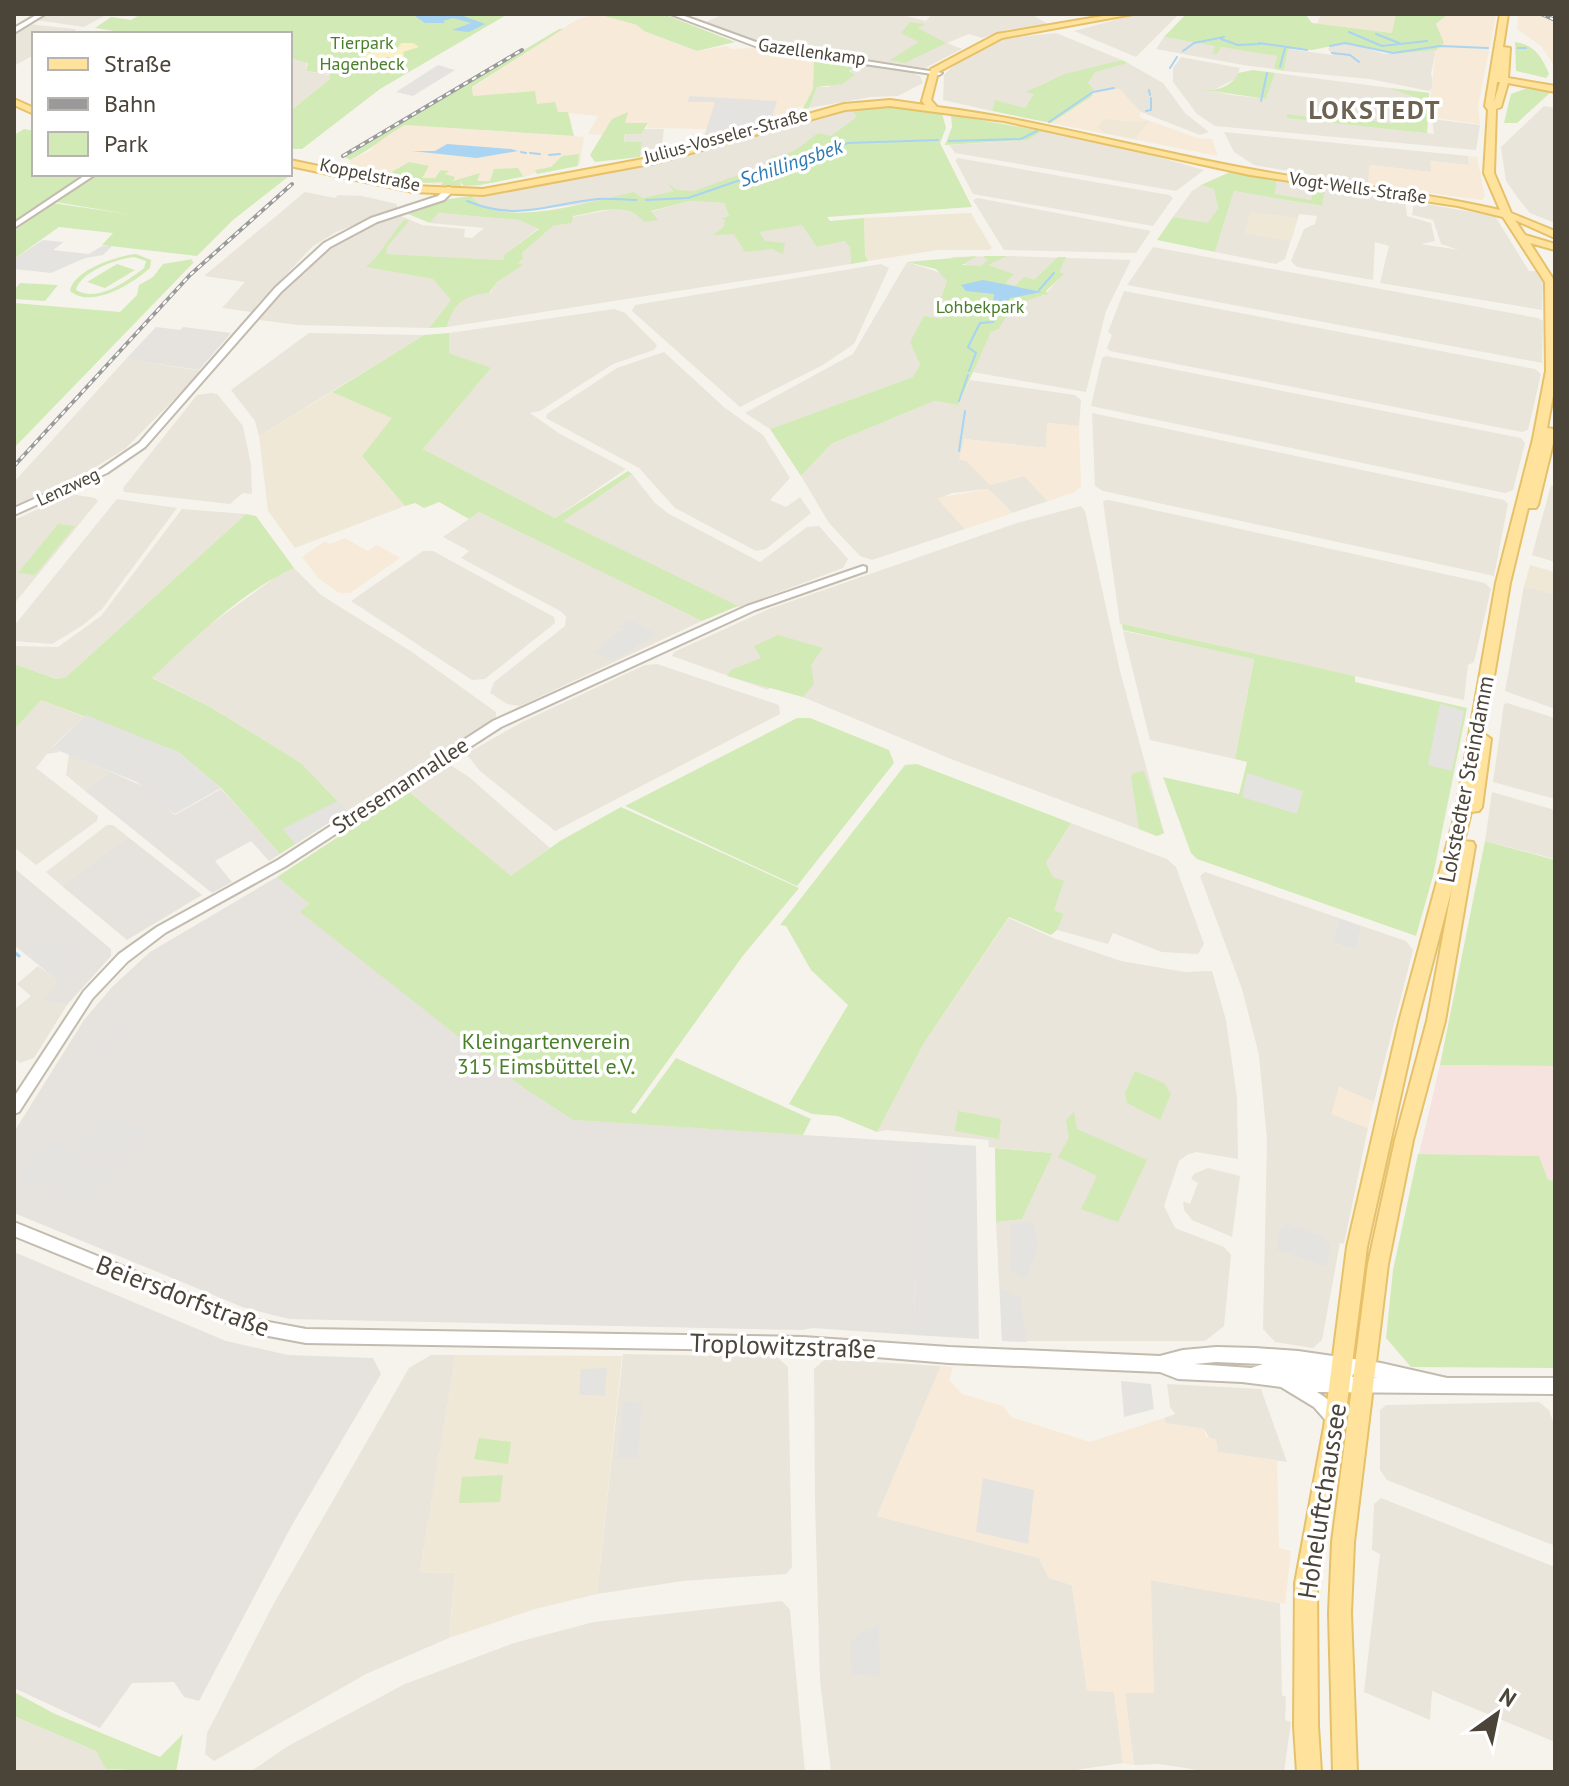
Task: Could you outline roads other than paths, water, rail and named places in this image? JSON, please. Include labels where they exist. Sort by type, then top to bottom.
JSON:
[{"type":"main road","points":[[895,99],[914,93],[947,63],[998,36],[1129,14]]},
{"type":"main road","points":[[1492,110],[1497,108],[1499,95],[1504,14]]},
{"type":"main road","points":[[1510,14],[1505,67],[1489,106],[1492,110],[1493,172],[1500,195],[1525,238],[1552,274]]},
{"type":"main road","points":[[1505,67],[1515,75],[1554,87]]},
{"type":"main road","points":[[928,104],[934,76]]},
{"type":"main road","points":[[1498,79],[1554,87]]},
{"type":"main road","points":[[1498,79],[1554,87]]},
{"type":"main road","points":[[1499,95],[1526,85]]},
{"type":"main road","name":"Julius-Vosseler-Straße","points":[[450,191],[508,185],[645,159],[837,106],[895,99],[1004,118],[1227,166]]},
{"type":"main road","name":"Julius-Vosseler-Straße","points":[[450,191],[494,191],[631,165],[852,106],[928,104]]},
{"type":"main road","name":"Koppelstraße","points":[[292,160],[450,191]]},
{"type":"main road","name":"Koppelstraße","points":[[292,160],[400,187],[450,191]]},
{"type":"main road","name":"Vogt-Wells-Straße","points":[[1227,166],[1511,213]]},
{"type":"main road","points":[[1482,204],[1500,195]]},
{"type":"main road","name":"Vogt-Wells-Straße","points":[[1458,203],[1482,204],[1511,213]]},
{"type":"main road","points":[[1511,213],[1555,232]]},
{"type":"main road","points":[[1511,213],[1541,244],[1552,274]]},
{"type":"main road","points":[[1525,238],[1554,249]]},
{"type":"main road","name":"Lokstedter Steindamm","points":[[1352,1377],[1357,1247],[1408,1022],[1460,829],[1503,583],[1546,409],[1552,333],[1552,274]]},
{"type":"main road","name":"Lokstedter Steindamm","points":[[1352,1377],[1390,1199],[1436,1021],[1491,693],[1522,545],[1546,460],[1555,392]]},
{"type":"main road","name":"Hoheluftchaussee","points":[[1309,1772],[1305,1717],[1306,1583],[1335,1418],[1352,1377]]},
{"type":"main road","name":"Hoheluftchaussee","points":[[1345,1772],[1342,1565],[1352,1377]]},
{"type":"street","points":[[14,31],[42,14]]},
{"type":"street","name":"Gazellenkamp","points":[[673,14],[757,45],[908,68],[934,76]]},
{"type":"street","points":[[14,226],[89,176]]},
{"type":"street","points":[[400,187],[424,196],[424,201],[414,208]]},
{"type":"street","name":"Julius-Vosseler-Straße","points":[[121,460],[159,429],[299,270],[349,233],[450,191]]},
{"type":"street","name":"Lenzweg","points":[[14,512],[121,460]]},
{"type":"street","name":"Stresemannallee","points":[[14,1108],[88,995],[123,958],[155,933],[282,863],[497,724],[749,609],[863,569]]},
{"type":"street","name":"Beiersdorfstraße","points":[[14,1229],[252,1326],[306,1336],[406,1338]]},
{"type":"street","name":"Troplowitzstraße","points":[[406,1338],[803,1344],[972,1356],[1160,1364],[1178,1371],[1273,1378],[1352,1377]]},
{"type":"street","name":"Troplowitzstraße","points":[[1160,1364],[1175,1356],[1229,1354],[1352,1377]]},
{"type":"street","points":[[1242,1374],[1275,1369],[1419,1388],[1444,1384],[1555,1386]]},
{"type":"street","points":[[1273,1378],[1319,1402],[1335,1418]]},
{"type":"water","points":[[412,14],[458,14],[485,24],[469,32],[452,30],[471,23],[453,18],[443,21],[445,23],[425,23]]},
{"type":"water","points":[[447,144],[518,151],[477,158],[412,151],[435,151]]},
{"type":"water","points":[[983,280],[1042,292],[1010,298],[995,317],[992,315],[994,294],[966,291],[961,285]]},
{"type":"waterway","points":[[1349,32],[1382,46],[1427,41]]},
{"type":"waterway","points":[[1376,34],[1399,43]]},
{"type":"waterway","name":"Schillingsbek","points":[[1183,51],[1194,43],[1224,37]]},
{"type":"waterway","name":"Schillingsbek","points":[[1221,39],[1238,45],[1260,44]]},
{"type":"waterway","name":"Schillingsbek","points":[[1259,43],[1307,50]]},
{"type":"waterway","name":"Schillingsbek","points":[[1330,46],[1345,43],[1393,53],[1440,46],[1488,48]]},
{"type":"waterway","points":[[1280,67],[1285,48]]},
{"type":"waterway","name":"Schillingsbek","points":[[1518,48],[1526,48]]},
{"type":"waterway","points":[[1332,53],[1350,55],[1359,62]]},
{"type":"waterway","name":"Schillingsbek","points":[[1170,68],[1177,57]]},
{"type":"waterway","points":[[1261,101],[1267,73]]},
{"type":"waterway","name":"Schillingsbek","points":[[1049,122],[1093,92],[1114,88]]},
{"type":"waterway","points":[[1149,90],[1150,95]]},
{"type":"waterway","points":[[1146,111],[1151,110],[1151,98]]},
{"type":"waterway","name":"Schillingsbek","points":[[949,141],[1021,139],[1037,131]]},
{"type":"waterway","name":"Schillingsbek","points":[[646,200],[688,198],[848,143],[938,140]]},
{"type":"waterway","points":[[521,152],[526,153]]},
{"type":"waterway","points":[[530,153],[540,154]]},
{"type":"waterway","points":[[549,155],[560,154]]},
{"type":"waterway","name":"Schillingsbek","points":[[467,201],[517,211],[598,199],[636,200]]},
{"type":"waterway","points":[[1039,290],[1054,273]]},
{"type":"waterway","points":[[969,371],[976,353],[968,347],[980,323],[993,322],[996,314]]},
{"type":"waterway","points":[[959,401],[968,375]]},
{"type":"waterway","points":[[959,451],[965,411]]},
{"type":"waterway","points":[[14,952],[19,956]]},
{"type":"railway","points":[[1541,14],[1555,20]]},
{"type":"railway","points":[[343,156],[522,50]]},
{"type":"railway","points":[[14,466],[190,275],[292,184]]},
{"type":"district","name":"LOKSTEDT","points":[[1375,110]]},
{"type":"park label","name":"Tierpark Hagenbeck","points":[[362,53]]},
{"type":"park label","name":"Lohbekpark","points":[[980,307]]},
{"type":"park label","name":"Kleingartenverein 315 Eimsbüttel e.V.","points":[[546,1054]]}]
